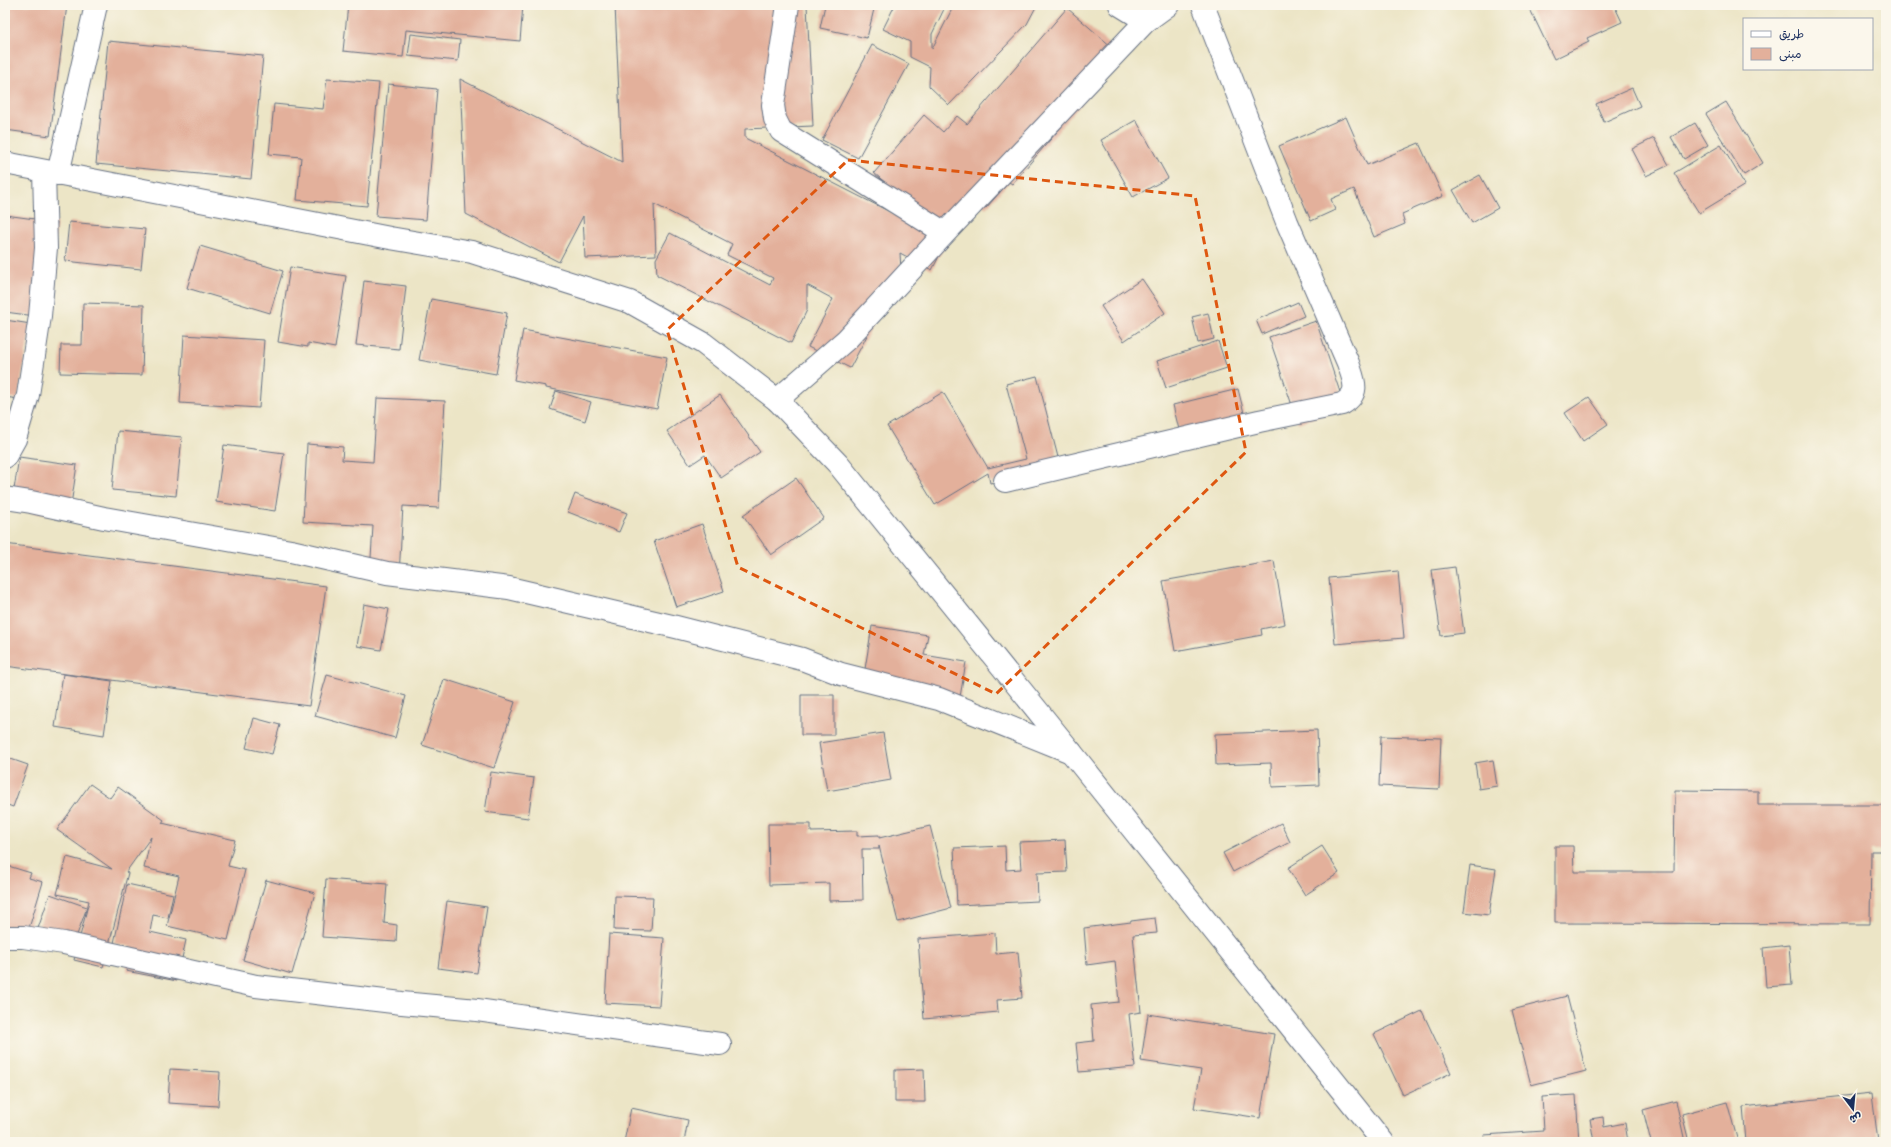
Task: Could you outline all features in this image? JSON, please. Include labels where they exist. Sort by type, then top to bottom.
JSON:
[{"type":"street","points":[[5,457],[15,439],[28,395],[40,316],[51,173],[96,5]]},
{"type":"street","points":[[788,5],[773,105],[775,119],[781,131],[945,233]]},
{"type":"street","points":[[1120,5],[1146,21]]},
{"type":"street","points":[[777,400],[847,339],[945,233],[1146,21],[1168,5]]},
{"type":"street","points":[[1005,481],[1259,421],[1342,404],[1349,400],[1356,387],[1348,363],[1287,222],[1202,5]]},
{"type":"street","points":[[5,162],[51,173],[472,252],[630,302],[703,343],[777,400],[838,464],[1383,1142]]},
{"type":"street","points":[[5,498],[31,502],[104,518],[291,551],[387,573],[509,588],[676,627],[802,659],[841,674],[938,699],[1071,752]]},
{"type":"street","points":[[5,937],[23,937],[64,943],[256,986],[477,1010],[720,1044]]},
{"type":"highlighted area","points":[[848,160],[1195,196],[1246,452],[996,694],[738,567],[667,330]]},
{"type":"building","points":[[5,5],[67,5],[50,136],[5,130]]},
{"type":"building","points":[[348,5],[523,5],[520,41],[406,30],[403,57],[343,51]]},
{"type":"building","points":[[615,5],[807,5],[813,126],[745,129],[745,138],[947,241],[932,270],[900,253],[901,271],[850,368],[808,347],[833,299],[807,285],[807,310],[791,343],[657,275],[656,259],[670,233],[770,285],[773,278],[727,255],[732,244],[654,204],[656,255],[585,258],[583,216],[559,262],[466,214],[460,79],[622,162]]},
{"type":"building","points":[[825,5],[875,5],[867,38],[820,28]]},
{"type":"building","points":[[895,5],[946,5],[932,34],[932,49],[954,5],[1037,5],[1027,24],[949,105],[929,86],[930,67],[910,57],[910,42],[883,29]]},
{"type":"building","points":[[1528,5],[1614,5],[1622,22],[1587,38],[1589,42],[1554,59]]},
{"type":"building","points":[[1067,8],[1120,54],[1107,74],[1012,184],[1009,182],[986,208],[981,203],[950,238],[874,173],[924,115],[943,132],[957,116],[967,124]]},
{"type":"building","points":[[411,34],[460,40],[458,61],[408,56]]},
{"type":"building","points":[[108,41],[263,56],[251,179],[96,164]]},
{"type":"building","points":[[872,45],[909,64],[858,158],[822,140]]},
{"type":"building","points":[[327,79],[379,83],[367,206],[297,200],[301,157],[269,154],[274,104],[323,109]]},
{"type":"building","points":[[388,84],[437,89],[426,220],[376,216]]},
{"type":"building","points":[[1632,88],[1640,106],[1604,122],[1596,104]]},
{"type":"building","points":[[1726,102],[1763,163],[1744,175],[1706,114]]},
{"type":"building","points":[[1346,117],[1367,165],[1419,143],[1443,196],[1402,214],[1405,224],[1374,237],[1354,189],[1331,199],[1335,210],[1311,221],[1279,146]]},
{"type":"building","points":[[1136,120],[1168,178],[1133,197],[1101,140]]},
{"type":"building","points":[[1695,123],[1708,145],[1684,159],[1671,137]]},
{"type":"building","points":[[1654,138],[1669,165],[1646,176],[1632,149]]},
{"type":"building","points":[[1721,145],[1745,185],[1699,213],[1674,173]]},
{"type":"building","points":[[1480,175],[1498,208],[1472,223],[1453,190]]},
{"type":"building","points":[[5,215],[57,222],[43,317],[5,312]]},
{"type":"building","points":[[69,222],[145,229],[141,269],[65,261]]},
{"type":"building","points":[[200,246],[283,271],[270,313],[187,288]]},
{"type":"building","points":[[290,267],[346,276],[335,348],[308,343],[308,347],[278,342]]},
{"type":"building","points":[[1142,279],[1165,313],[1124,341],[1101,306]]},
{"type":"building","points":[[364,281],[406,286],[399,349],[356,345]]},
{"type":"building","points":[[431,299],[507,313],[496,374],[419,360]]},
{"type":"building","points":[[1298,302],[1304,316],[1262,334],[1256,320]]},
{"type":"building","points":[[83,303],[144,305],[142,375],[60,373],[61,345],[82,345]]},
{"type":"building","points":[[1208,313],[1214,339],[1198,343],[1192,317]]},
{"type":"building","points":[[5,320],[31,324],[18,399],[5,397]]},
{"type":"building","points":[[1316,321],[1345,407],[1298,423],[1269,337]]},
{"type":"building","points":[[523,330],[667,357],[657,409],[546,388],[546,386],[514,380]]},
{"type":"building","points":[[184,335],[264,340],[259,408],[180,403]]},
{"type":"building","points":[[1218,341],[1227,368],[1166,388],[1157,361]]},
{"type":"building","points":[[1037,376],[1060,465],[990,483],[988,473],[935,505],[887,426],[943,392],[988,468],[1026,459],[1006,384]]},
{"type":"building","points":[[1238,389],[1248,429],[1183,446],[1173,405]]},
{"type":"building","points":[[556,391],[591,402],[585,421],[550,409]]},
{"type":"building","points":[[720,395],[760,452],[721,478],[705,455],[690,465],[667,431]]},
{"type":"building","points":[[1589,397],[1608,424],[1583,441],[1565,413]]},
{"type":"building","points":[[377,398],[445,401],[439,508],[403,506],[399,575],[370,574],[373,526],[303,522],[307,444],[343,447],[342,460],[373,462]]},
{"type":"building","points":[[118,431],[182,437],[176,496],[112,490]]},
{"type":"building","points":[[224,445],[284,453],[275,511],[216,502]]},
{"type":"building","points":[[19,457],[77,465],[69,518],[11,509]]},
{"type":"building","points":[[796,478],[824,518],[771,555],[743,515]]},
{"type":"building","points":[[575,494],[627,513],[619,532],[568,512]]},
{"type":"building","points":[[702,524],[724,591],[676,607],[654,541]]},
{"type":"building","points":[[5,544],[326,586],[309,706],[5,666]]},
{"type":"building","points":[[1274,561],[1285,624],[1261,629],[1262,635],[1175,651],[1163,581]]},
{"type":"building","points":[[1455,567],[1464,633],[1441,636],[1432,570]]},
{"type":"building","points":[[1398,571],[1404,638],[1335,644],[1329,578]]},
{"type":"building","points":[[364,604],[389,609],[381,650],[357,646]]},
{"type":"building","points":[[872,626],[928,635],[924,655],[966,662],[960,697],[863,681]]},
{"type":"building","points":[[63,674],[112,681],[104,735],[55,727]]},
{"type":"building","points":[[327,675],[406,696],[395,738],[315,716]]},
{"type":"building","points":[[444,679],[515,702],[494,768],[422,745]]},
{"type":"building","points":[[801,695],[834,695],[834,735],[801,735]]},
{"type":"building","points":[[254,718],[280,725],[272,754],[246,748]]},
{"type":"building","points":[[1317,730],[1319,785],[1272,787],[1271,763],[1216,765],[1215,734]]},
{"type":"building","points":[[883,733],[891,780],[827,791],[819,743]]},
{"type":"building","points":[[1381,736],[1441,738],[1439,789],[1379,786]]},
{"type":"building","points":[[5,757],[28,765],[13,807],[5,804]]},
{"type":"building","points":[[1493,760],[1497,786],[1479,789],[1475,763]]},
{"type":"building","points":[[491,772],[534,778],[528,818],[485,812]]},
{"type":"building","points":[[90,784],[110,798],[118,787],[164,820],[162,823],[235,840],[228,866],[245,870],[228,940],[167,926],[179,876],[144,868],[151,837],[126,872],[128,873],[103,967],[74,960],[89,901],[57,894],[67,857],[112,869],[57,830]]},
{"type":"building","points":[[1675,790],[1758,791],[1758,805],[1886,805],[1886,851],[1871,851],[1870,924],[1555,923],[1555,846],[1573,846],[1574,872],[1674,872]]},
{"type":"building","points":[[1281,823],[1290,842],[1233,872],[1223,853]]},
{"type":"building","points":[[768,824],[811,824],[811,832],[857,831],[857,836],[879,835],[879,838],[930,826],[951,908],[898,922],[879,846],[879,849],[862,849],[863,900],[829,901],[829,883],[769,885]]},
{"type":"building","points":[[1065,840],[1067,872],[1037,873],[1038,901],[957,905],[954,848],[1005,846],[1006,870],[1021,869],[1019,842]]},
{"type":"building","points":[[1322,846],[1339,873],[1305,895],[1288,868]]},
{"type":"building","points":[[5,865],[31,873],[29,878],[43,882],[26,938],[5,932]]},
{"type":"building","points":[[1470,865],[1496,869],[1489,915],[1464,912]]},
{"type":"building","points":[[326,879],[387,884],[384,923],[397,925],[396,942],[322,937]]},
{"type":"building","points":[[266,880],[315,893],[292,974],[243,960]]},
{"type":"building","points":[[127,884],[173,894],[168,918],[153,915],[150,932],[186,940],[177,981],[126,971],[131,947],[114,943]]},
{"type":"building","points":[[50,894],[87,907],[71,952],[34,940]]},
{"type":"building","points":[[615,896],[653,897],[651,931],[614,930]]},
{"type":"building","points":[[447,901],[487,907],[477,973],[438,968]]},
{"type":"building","points":[[1155,918],[1157,933],[1133,935],[1141,1012],[1129,1014],[1135,1067],[1079,1072],[1076,1043],[1094,1041],[1091,1005],[1119,1002],[1115,961],[1087,965],[1084,928]]},
{"type":"building","points":[[995,933],[996,954],[1018,952],[1022,998],[997,1000],[998,1012],[924,1019],[918,939]]},
{"type":"building","points":[[609,934],[664,938],[659,1006],[605,1003]]},
{"type":"building","points":[[1789,945],[1792,985],[1766,987],[1763,948]]},
{"type":"building","points":[[1567,996],[1586,1071],[1531,1085],[1512,1010]]},
{"type":"building","points":[[1422,1011],[1451,1073],[1403,1095],[1374,1034]]},
{"type":"building","points":[[1148,1014],[1274,1034],[1260,1118],[1194,1108],[1201,1070],[1141,1061]]},
{"type":"building","points":[[170,1069],[220,1072],[218,1106],[168,1103]]},
{"type":"building","points":[[924,1069],[925,1102],[895,1102],[895,1070]]},
{"type":"building","points":[[1872,1093],[1878,1142],[1746,1142],[1743,1107]]},
{"type":"building","points":[[1576,1095],[1579,1142],[1485,1142],[1484,1135],[1544,1131],[1542,1097]]},
{"type":"building","points":[[1676,1101],[1685,1142],[1651,1142],[1643,1110]]},
{"type":"building","points":[[1727,1102],[1738,1142],[1689,1142],[1682,1114]]},
{"type":"building","points":[[631,1108],[688,1120],[684,1142],[624,1142]]},
{"type":"building","points":[[1603,1117],[1604,1127],[1625,1123],[1628,1142],[1594,1142],[1590,1119]]}]
